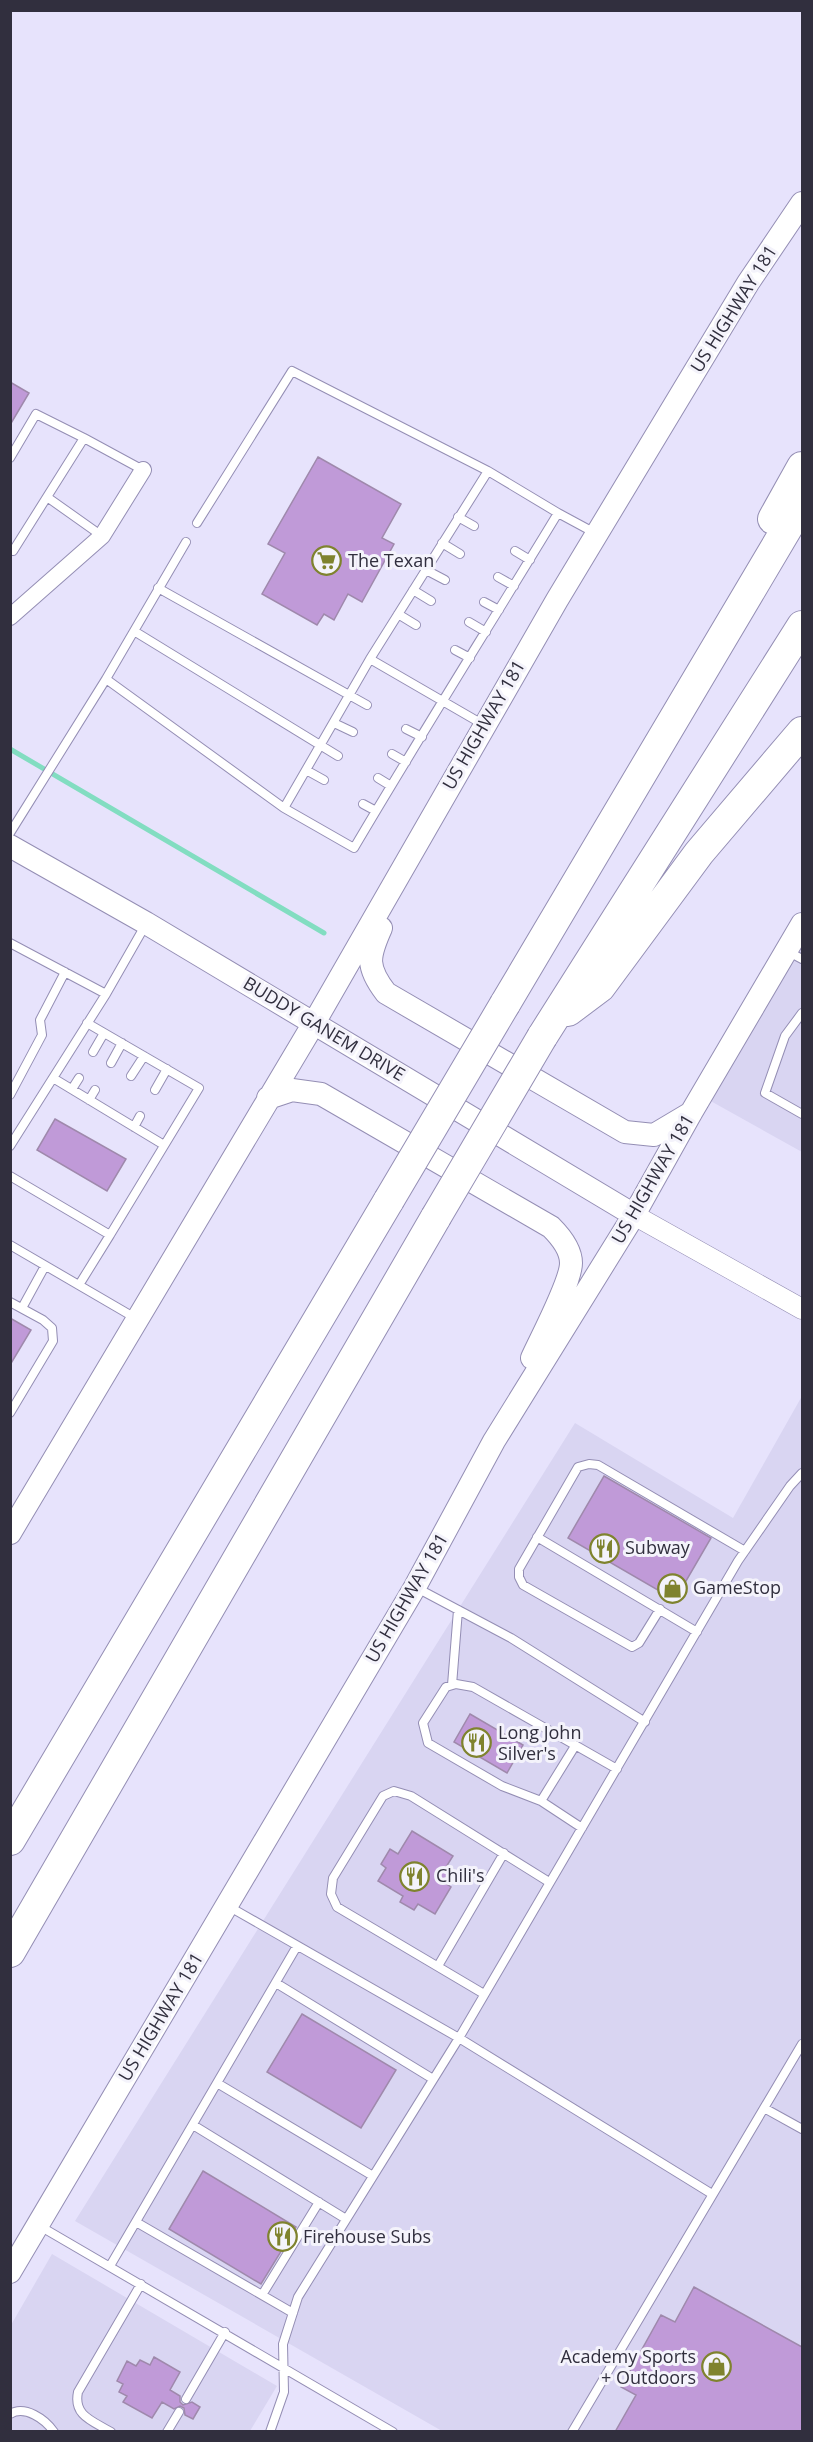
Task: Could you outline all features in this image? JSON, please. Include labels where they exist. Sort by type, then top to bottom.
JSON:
[{"type":"highway","points":[[750,591],[759,542],[802,467]]},
{"type":"highway","points":[[10,1840],[802,503]]},
{"type":"highway","points":[[10,1952],[436,1216],[547,1030],[802,626]]},
{"type":"highway","points":[[547,1030],[600,987],[699,853],[802,732]]},
{"type":"main road","name":"US HIGHWAY 181","points":[[10,1533],[314,1023],[596,534],[748,283],[802,202]]},
{"type":"main road","points":[[418,841],[370,952],[375,975],[386,993],[625,1132],[654,1135],[691,1113]]},
{"type":"main road","name":"BUDDY GANEM DRIVE","points":[[10,846],[146,923],[634,1215]]},
{"type":"main road","name":"US HIGHWAY 181","points":[[10,2272],[415,1587],[494,1441],[634,1215],[691,1113],[794,955],[802,924]]},
{"type":"main road","points":[[268,1098],[292,1090],[321,1094],[551,1227],[563,1239],[571,1262],[564,1288],[494,1441]]},
{"type":"street","points":[[10,617],[102,536],[143,470]]},
{"type":"street","points":[[634,1215],[802,1309]]},
{"type":"lane","points":[[198,523],[292,371],[488,471],[596,534]]},
{"type":"lane","points":[[10,458],[36,414],[143,470]]},
{"type":"lane","points":[[11,552],[84,438]]},
{"type":"lane","points":[[284,808],[370,659],[488,471]]},
{"type":"lane","points":[[47,497],[102,536]]},
{"type":"lane","points":[[106,679],[284,808],[354,848],[558,513]]},
{"type":"lane","points":[[458,517],[474,526]]},
{"type":"lane","points":[[10,833],[106,679],[186,542]]},
{"type":"lane","points":[[442,543],[460,554]]},
{"type":"lane","points":[[515,551],[530,560]]},
{"type":"lane","points":[[426,570],[445,580]]},
{"type":"lane","points":[[498,577],[514,586]]},
{"type":"lane","points":[[158,588],[367,705]]},
{"type":"lane","points":[[413,590],[431,601]]},
{"type":"lane","points":[[484,602],[499,610]]},
{"type":"lane","points":[[398,614],[416,625]]},
{"type":"lane","points":[[469,622],[486,632]]},
{"type":"lane","points":[[134,631],[338,756]]},
{"type":"lane","points":[[455,650],[470,658]]},
{"type":"lane","points":[[370,659],[484,725]]},
{"type":"lane","points":[[334,723],[353,732]]},
{"type":"lane","points":[[406,729],[422,737]]},
{"type":"lane","points":[[392,754],[406,762]]},
{"type":"lane","points":[[306,770],[324,780]]},
{"type":"lane","points":[[378,778],[391,786]]},
{"type":"lane","points":[[363,804],[376,811]]},
{"type":"lane","points":[[10,1146],[106,994],[146,923]]},
{"type":"lane","points":[[10,943],[106,994]]},
{"type":"lane","points":[[10,1095],[42,1035],[40,1020],[65,972]]},
{"type":"lane","points":[[802,1013],[785,1036],[765,1093],[802,1114]]},
{"type":"lane","points":[[79,1286],[199,1088],[87,1023]]},
{"type":"lane","points":[[93,1052],[104,1033]]},
{"type":"lane","points":[[111,1063],[123,1043]]},
{"type":"lane","points":[[131,1076],[144,1056]]},
{"type":"lane","points":[[155,1090],[168,1069]]},
{"type":"lane","points":[[53,1078],[164,1146]]},
{"type":"lane","points":[[72,1089],[79,1078]]},
{"type":"lane","points":[[89,1100],[95,1090]]},
{"type":"lane","points":[[110,1113],[116,1103]]},
{"type":"lane","points":[[134,1127],[140,1116]]},
{"type":"lane","points":[[10,1176],[110,1235]]},
{"type":"lane","points":[[10,1245],[137,1319]]},
{"type":"lane","points":[[22,1308],[45,1266]]},
{"type":"lane","points":[[10,1302],[43,1320],[52,1328],[53,1341],[10,1413]]},
{"type":"lane","points":[[660,1609],[639,1643],[632,1647],[522,1585],[519,1569],[578,1467],[589,1464],[598,1465],[745,1551]]},
{"type":"lane","points":[[799,1477],[802,1488]]},
{"type":"lane","points":[[270,2432],[284,2392],[283,2344],[298,2297],[459,2038],[745,1551],[799,1477]]},
{"type":"lane","points":[[537,1537],[697,1632]]},
{"type":"lane","points":[[415,1587],[511,1638],[645,1722]]},
{"type":"lane","points":[[452,1685],[458,1610]]},
{"type":"lane","points":[[582,1828],[541,1801],[502,1786],[428,1743],[423,1723],[446,1687],[452,1685],[473,1687],[617,1770]]},
{"type":"lane","points":[[541,1801],[575,1746]]},
{"type":"lane","points":[[484,1994],[337,1907],[331,1894],[333,1878],[383,1796],[394,1791],[411,1796],[549,1882]]},
{"type":"lane","points":[[438,1966],[504,1853]]},
{"type":"lane","points":[[227,1905],[459,2038],[712,2194]]},
{"type":"lane","points":[[110,2266],[297,1946]]},
{"type":"lane","points":[[276,1983],[433,2079]]},
{"type":"lane","points":[[572,2432],[802,2044]]},
{"type":"lane","points":[[217,2083],[373,2176]]},
{"type":"lane","points":[[764,2108],[802,2129]]},
{"type":"lane","points":[[193,2125],[346,2219]]},
{"type":"lane","points":[[262,2295],[319,2202]]},
{"type":"lane","points":[[136,2222],[293,2313]]},
{"type":"lane","points":[[38,2225],[393,2432]]},
{"type":"lane","points":[[111,2432],[79,2412],[76,2403],[78,2392],[141,2284]]},
{"type":"lane","points":[[186,2399],[225,2332]]},
{"type":"lane","points":[[10,2414],[16,2410],[27,2411],[48,2424],[54,2432]]},
{"type":"lane","points":[[167,2432],[179,2412]]},
{"type":"shaded area","points":[[802,940],[802,1152],[707,1099]]},
{"type":"shaded area","points":[[802,1396],[802,2431],[442,2431],[75,2221],[575,1423],[733,1518]]},
{"type":"shaded area","points":[[52,2254],[277,2386],[250,2431],[11,2432],[11,2325]]},
{"type":"building","points":[[10,382],[29,393],[10,425]]},
{"type":"building","points":[[318,457],[401,504],[382,538],[394,544],[362,602],[348,594],[334,620],[324,614],[317,625],[262,594],[285,553],[268,544]]},
{"type":"building","points":[[55,1119],[126,1159],[107,1191],[37,1150]]},
{"type":"building","points":[[10,1318],[31,1330],[10,1365]]},
{"type":"building","points":[[604,1476],[711,1538],[675,1600],[568,1538]]},
{"type":"building","points":[[470,1714],[523,1745],[507,1773],[454,1742]]},
{"type":"building","name":"Chili's","points":[[412,1831],[453,1856],[446,1867],[452,1871],[445,1883],[451,1887],[435,1914],[418,1904],[414,1910],[400,1902],[403,1896],[378,1881],[386,1868],[381,1864],[390,1849],[398,1854]]},
{"type":"building","points":[[302,2014],[396,2070],[361,2128],[267,2072]]},
{"type":"building","points":[[203,2171],[296,2227],[261,2284],[169,2229]]},
{"type":"building","name":"Academy Sports + Outdoors","points":[[694,2287],[802,2347],[802,2432],[615,2432],[636,2395],[621,2387],[661,2315],[675,2322]]},
{"type":"building","points":[[154,2357],[180,2372],[170,2390],[180,2396],[180,2402],[183,2405],[192,2402],[200,2407],[193,2419],[185,2415],[184,2408],[180,2406],[174,2409],[162,2402],[152,2418],[123,2402],[127,2396],[119,2392],[123,2384],[117,2381],[127,2361],[136,2366],[140,2360],[150,2365]]},
{"type":"waterway","points":[[10,749],[324,933]]},
{"type":"place","name":"The Texan","points":[[327,561]]},
{"type":"place","name":"Subway","points":[[604,1548]]},
{"type":"place","name":"GameStop","points":[[672,1588]]},
{"type":"place","name":"Long John Silver's","points":[[477,1743]]},
{"type":"place","name":"Chili's","points":[[415,1876]]},
{"type":"place","name":"Firehouse Subs","points":[[282,2237]]},
{"type":"place","name":"Academy Sports + Outdoors","points":[[717,2367]]}]
